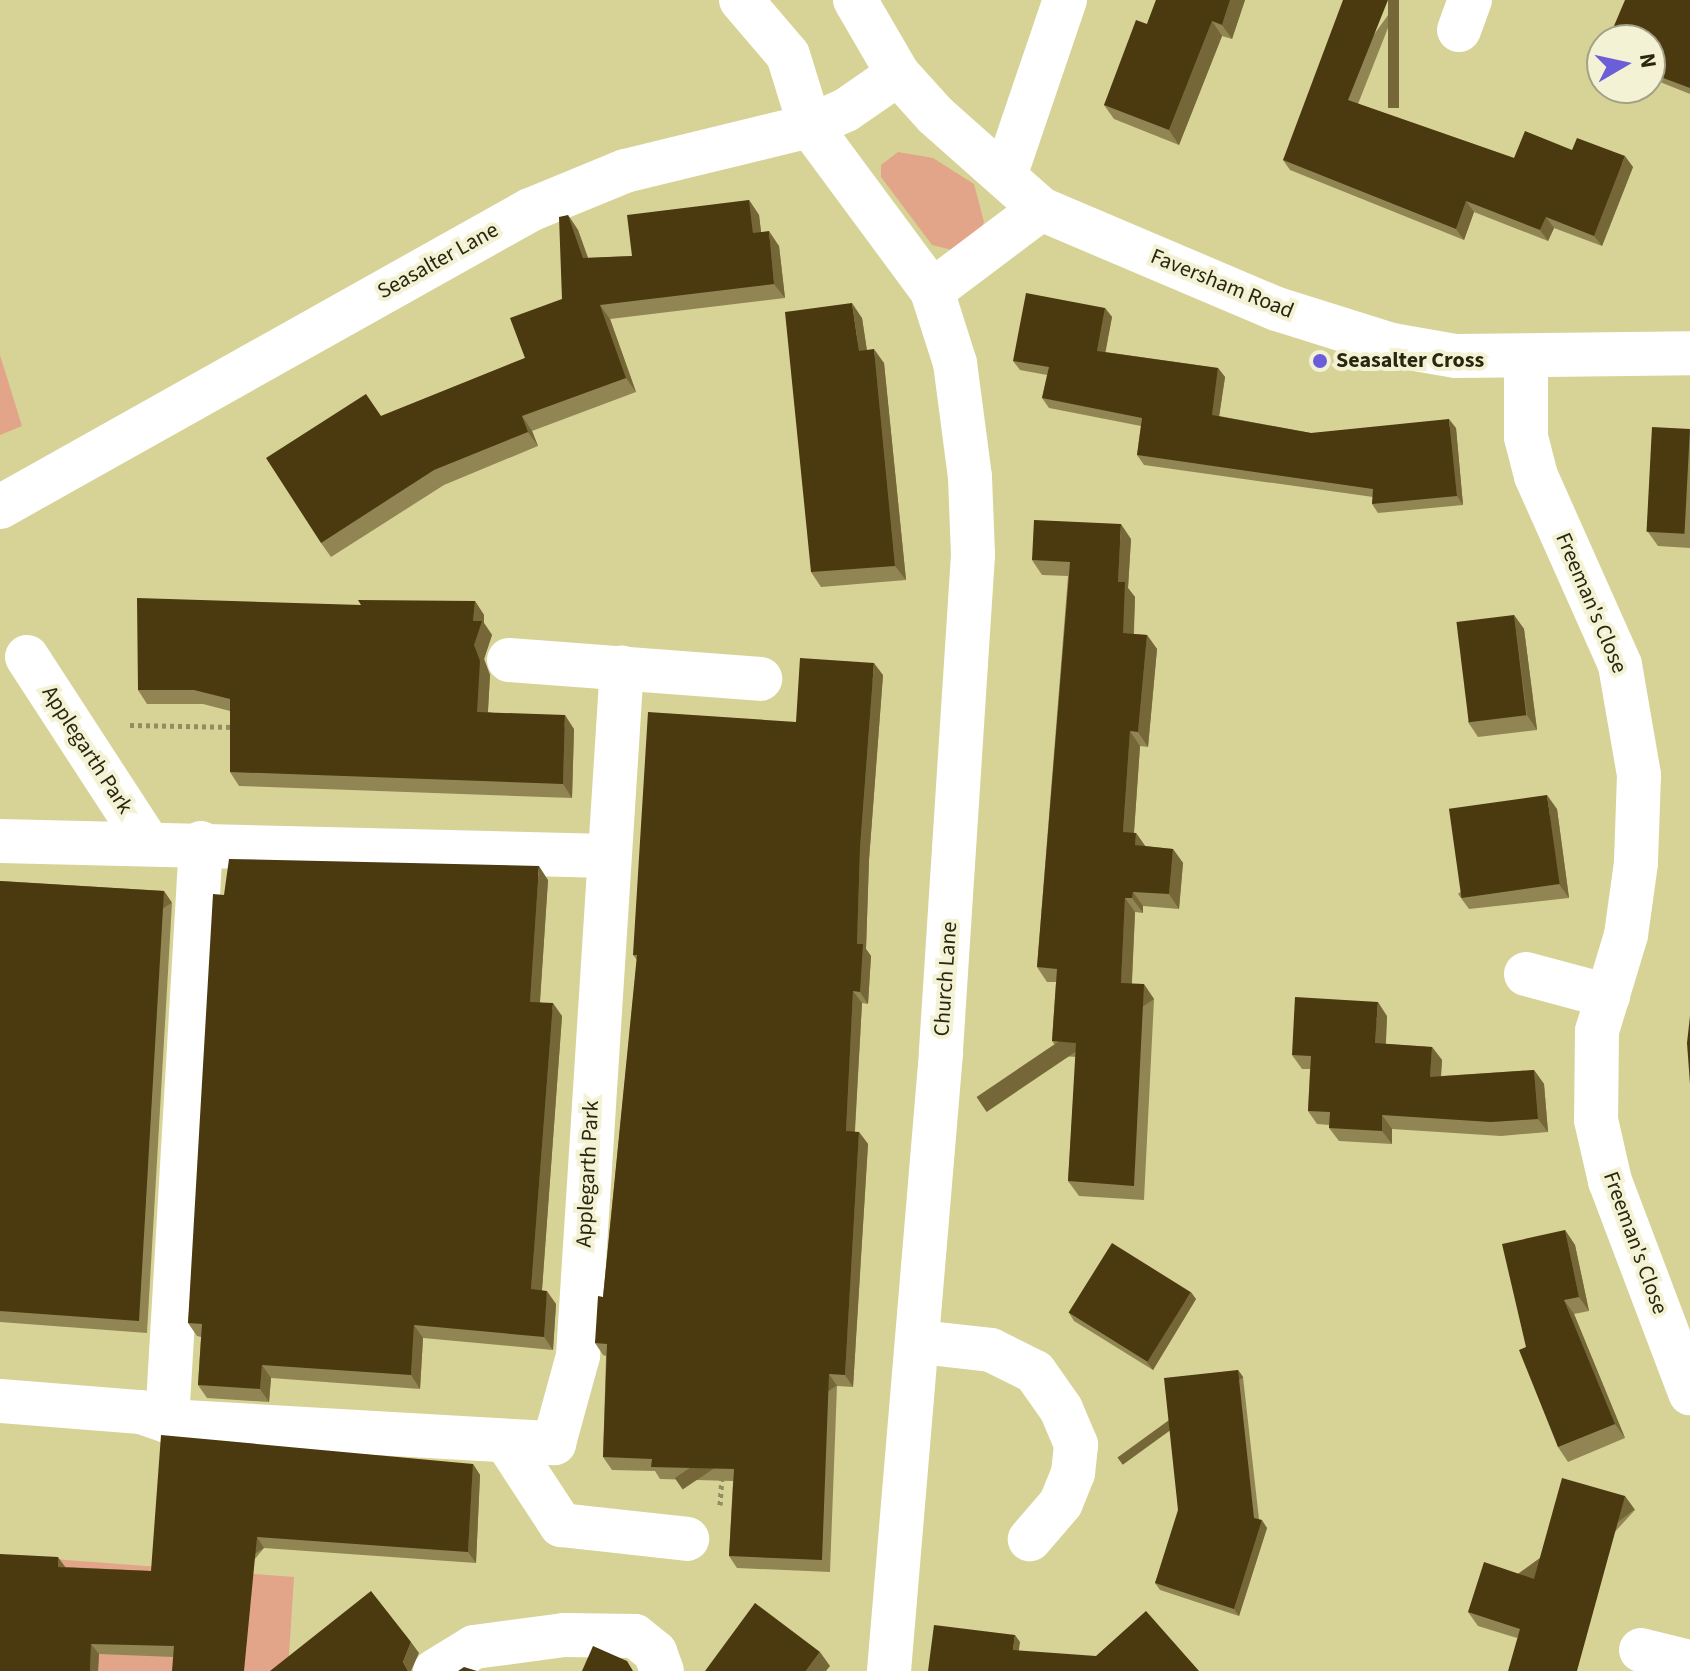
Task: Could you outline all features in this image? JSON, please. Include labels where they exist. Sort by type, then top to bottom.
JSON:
[{"type":"street","name":"Church Lane","points":[[741,0],[788,55],[810,126],[932,291],[955,363],[970,477],[973,555],[920,1342],[889,1671]]},
{"type":"street","name":"Faversham Road","points":[[855,0],[898,74],[935,115],[1041,209],[1277,309],[1392,345],[1456,356],[1690,353]]},
{"type":"street","points":[[1005,176],[1065,0]]},
{"type":"street","name":"Seasalter Lane","points":[[0,507],[530,210],[625,171],[810,126],[846,110],[898,74]]},
{"type":"street","points":[[932,291],[1041,209]]},
{"type":"street","name":"Freeman's Close","points":[[1526,356],[1526,437],[1536,476],[1620,665],[1639,775],[1636,863],[1626,935],[1593,1063],[1596,1120],[1610,1181],[1690,1393]]},
{"type":"street","name":"Applegarth Park","points":[[27,657],[147,842]]},
{"type":"street","points":[[509,660],[760,679]]},
{"type":"street","name":"Applegarth Park","points":[[0,1401],[141,1412],[167,1421],[508,1444],[554,1443],[578,1356],[622,667]]},
{"type":"street","name":"Applegarth Park","points":[[0,841],[201,843],[608,856]]},
{"type":"street","points":[[167,1421],[201,843]]},
{"type":"street","points":[[1526,974],[1608,996]]},
{"type":"street","points":[[920,1342],[991,1350],[1035,1372],[1061,1409],[1076,1445],[1073,1473],[1061,1503],[1030,1539]]},
{"type":"street","points":[[508,1444],[561,1525],[687,1539]]},
{"type":"street","points":[[435,1671],[474,1647],[564,1635],[635,1636],[655,1652],[662,1671]]},
{"type":"street","points":[[1641,1650],[1690,1662]]},
{"type":"path","points":[[71,724],[239,727]]},
{"type":"path","points":[[687,1539],[717,1543],[723,1464]]},
{"type":"shaded area","points":[[898,152],[933,158],[974,184],[984,222],[976,240],[960,252],[932,245],[881,177],[881,165]]},
{"type":"shaded area","points":[[0,355],[22,426],[0,435]]},
{"type":"shaded area","points":[[0,1555],[294,1577],[288,1671],[0,1671]]},
{"type":"building","points":[[1156,0],[1230,0],[1222,25],[1212,21],[1169,130],[1104,105],[1136,20],[1147,24]]},
{"type":"building","points":[[1343,0],[1388,0],[1348,100],[1514,158],[1525,131],[1572,150],[1577,138],[1625,156],[1594,236],[1546,217],[1540,230],[1466,201],[1456,229],[1283,160]]},
{"type":"building","points":[[1625,0],[1690,0],[1690,88],[1666,79],[1666,24],[1615,24]]},
{"type":"building","points":[[749,200],[753,233],[769,231],[774,284],[600,305],[626,378],[522,416],[528,432],[434,470],[321,543],[266,458],[366,394],[381,416],[525,358],[510,318],[562,299],[559,217],[568,215],[583,258],[632,256],[627,215]]},
{"type":"building","points":[[1026,293],[1105,308],[1097,351],[1218,368],[1212,415],[1311,433],[1449,419],[1457,496],[1372,504],[1373,489],[1137,455],[1142,418],[1042,398],[1049,367],[1013,361]]},
{"type":"building","points":[[852,303],[859,351],[874,349],[895,566],[811,572],[785,312]]},
{"type":"building","points":[[1652,427],[1690,429],[1684,534],[1647,532]]},
{"type":"building","points":[[1034,520],[1121,524],[1118,582],[1125,582],[1123,633],[1147,635],[1138,732],[1130,731],[1123,832],[1136,833],[1135,845],[1173,849],[1169,894],[1133,892],[1132,898],[1125,898],[1121,983],[1144,984],[1134,1186],[1068,1181],[1076,1043],[1052,1041],[1057,969],[1037,967],[1070,562],[1032,560]]},
{"type":"building","points":[[137,598],[361,605],[358,600],[475,601],[473,621],[482,621],[474,645],[480,661],[477,712],[565,715],[563,784],[230,772],[230,699],[194,690],[138,690]]},
{"type":"building","points":[[1514,615],[1526,715],[1469,722],[1456,622]]},
{"type":"building","points":[[800,658],[874,663],[860,848],[857,944],[863,944],[860,992],[853,991],[846,1131],[859,1132],[845,1375],[829,1374],[822,1560],[729,1556],[734,1469],[651,1467],[652,1459],[603,1457],[607,1344],[595,1343],[598,1296],[603,1297],[637,955],[633,955],[648,712],[796,722]]},
{"type":"building","points":[[1547,795],[1560,884],[1461,898],[1449,809]]},
{"type":"building","points":[[229,859],[539,866],[530,1002],[553,1003],[531,1289],[547,1291],[544,1337],[414,1325],[411,1375],[262,1365],[260,1389],[198,1385],[202,1324],[188,1323],[213,894],[224,895]]},
{"type":"building","points":[[0,881],[164,891],[139,1321],[0,1311]]},
{"type":"building","points":[[1295,997],[1378,1002],[1375,1043],[1432,1047],[1430,1077],[1534,1070],[1538,1119],[1491,1122],[1382,1115],[1382,1131],[1329,1128],[1330,1112],[1308,1111],[1311,1056],[1292,1055]]},
{"type":"building","points":[[1690,1016],[1690,1084],[1687,1043]]},
{"type":"building","points":[[1565,1230],[1579,1297],[1564,1300],[1615,1424],[1558,1447],[1519,1350],[1526,1347],[1502,1244]]},
{"type":"building","points":[[1112,1243],[1191,1292],[1147,1362],[1069,1313]]},
{"type":"building","points":[[1238,1370],[1254,1518],[1262,1520],[1234,1609],[1155,1583],[1178,1510],[1164,1378]]},
{"type":"building","points":[[161,1435],[473,1464],[468,1552],[257,1537],[244,1671],[172,1671],[174,1646],[91,1644],[90,1671],[0,1671],[0,1554],[58,1557],[58,1567],[151,1571]]},
{"type":"building","points":[[1562,1478],[1625,1496],[1577,1671],[1508,1671],[1520,1629],[1468,1612],[1484,1562],[1534,1579]]},
{"type":"building","points":[[371,1591],[411,1642],[403,1662],[408,1671],[270,1671]]},
{"type":"building","points":[[755,1603],[820,1652],[806,1671],[705,1671]]},
{"type":"building","points":[[1146,1611],[1199,1671],[928,1671],[934,1625],[1015,1635],[1013,1650],[1096,1656]]},
{"type":"building","points":[[593,1646],[627,1661],[633,1671],[582,1671]]},
{"type":"place","name":"Seasalter Cross","points":[[1320,361]]}]
